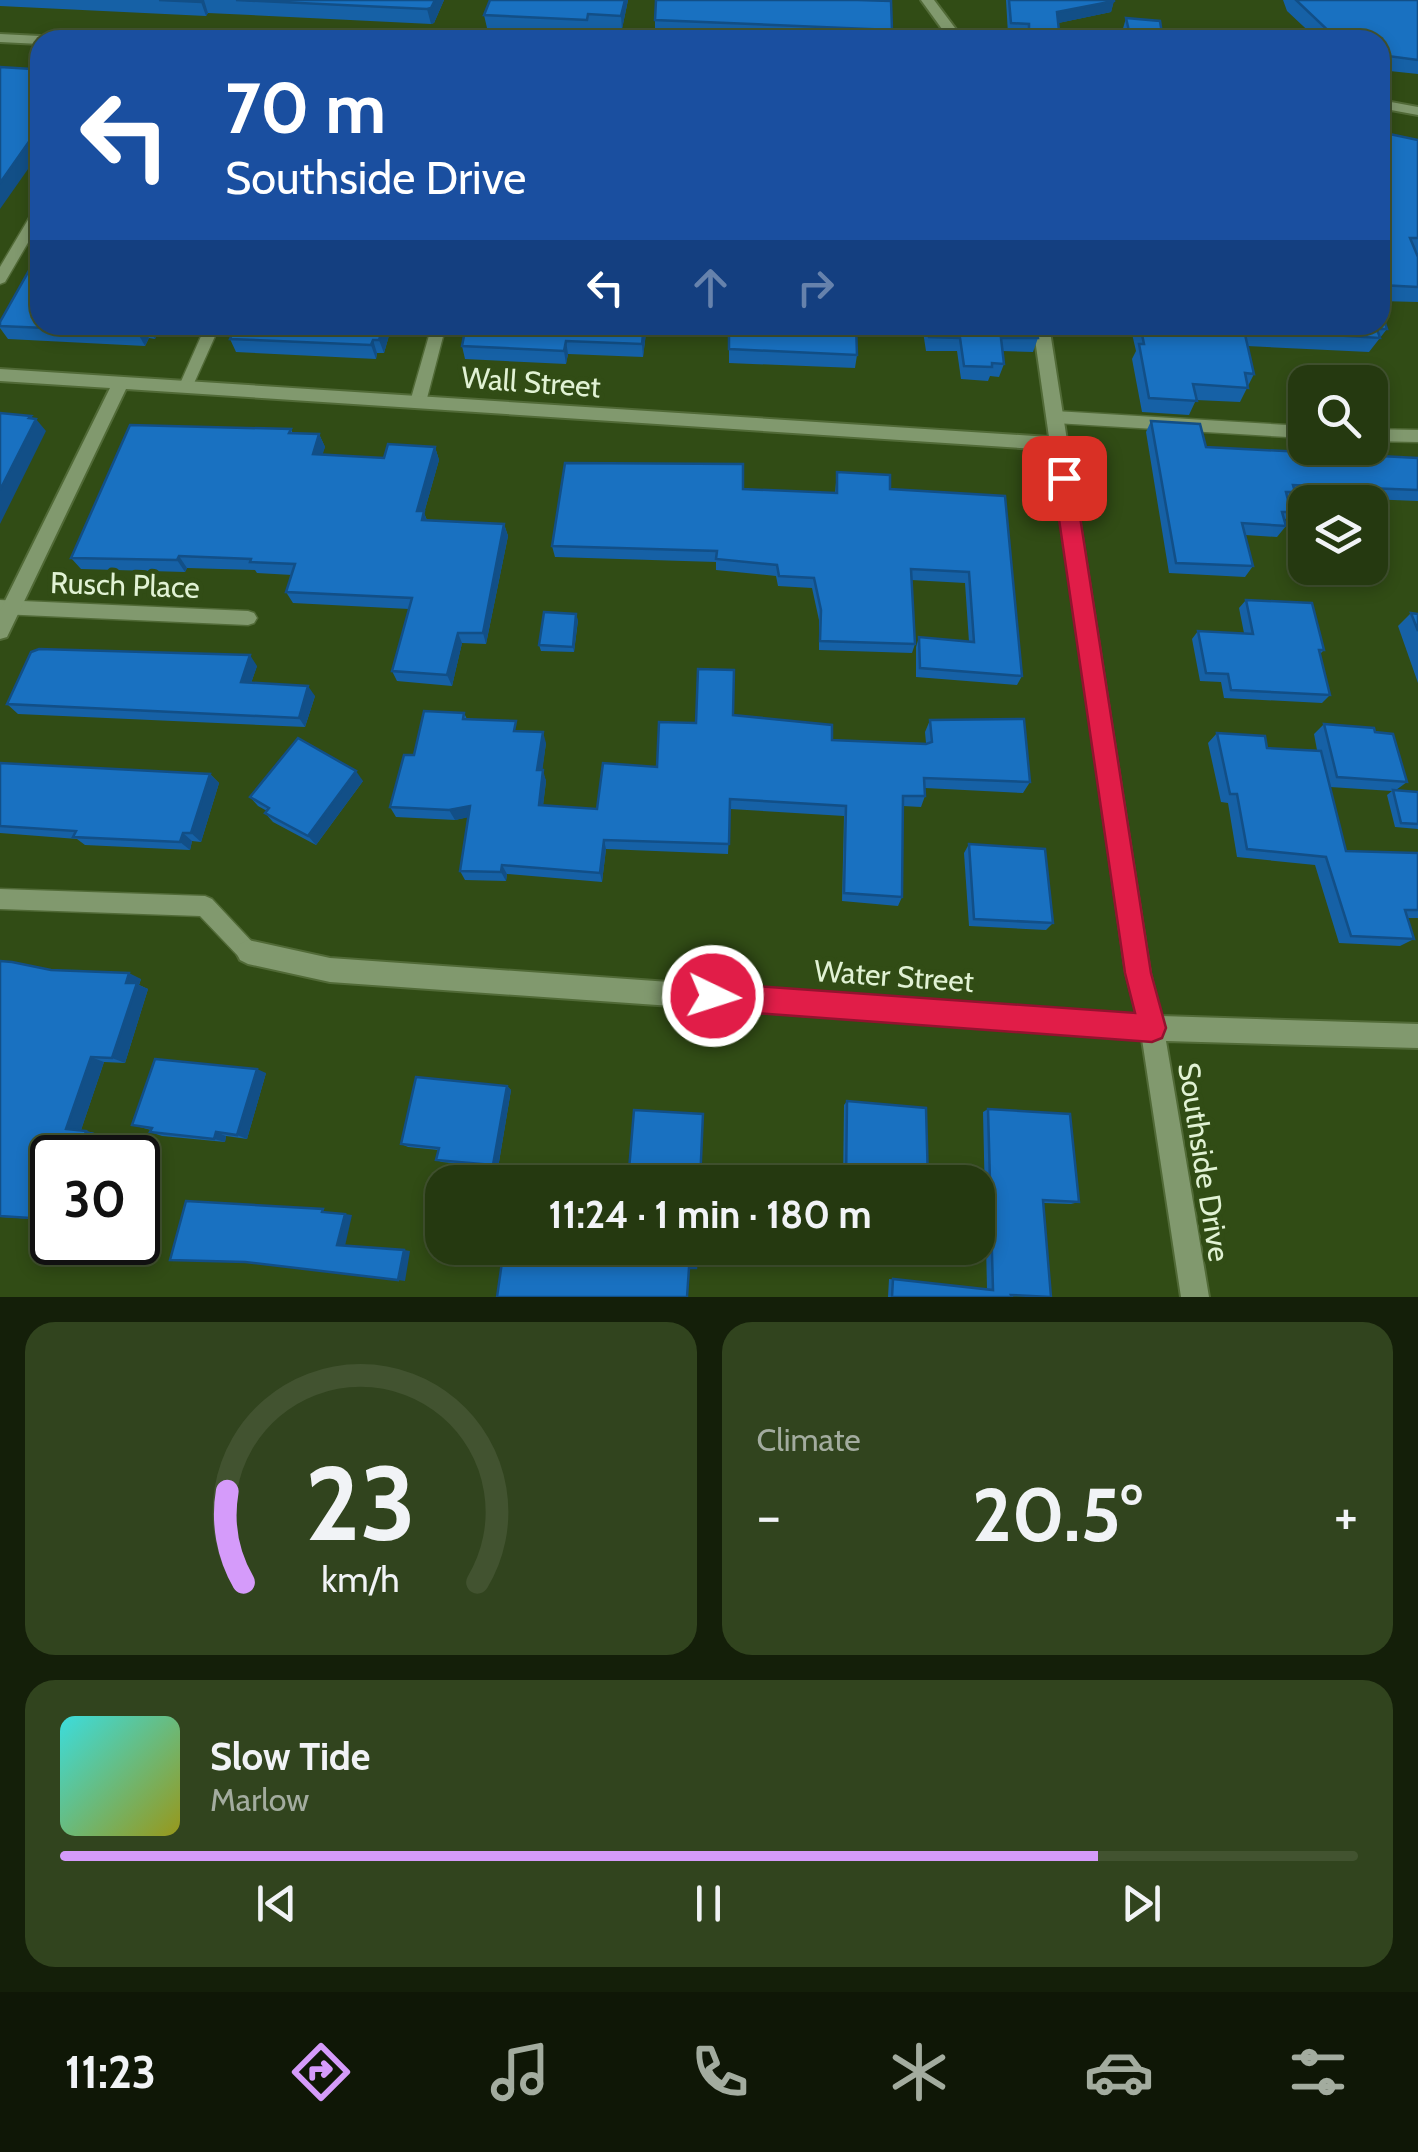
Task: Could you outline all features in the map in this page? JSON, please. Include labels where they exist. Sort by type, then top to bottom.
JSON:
[{"type":"street","points":[[927,0],[950,30]]},
{"type":"street","points":[[0,38],[30,40]]},
{"type":"street","points":[[1390,106],[1418,111]]},
{"type":"street","name":"Southside Drive","points":[[1042,335],[1138,973],[1152,1028],[1196,1297]]},
{"type":"street","name":"Wall Street","points":[[0,376],[1059,444]]},
{"type":"street","points":[[0,631],[6,607],[121,382]]},
{"type":"street","name":"Water Street","points":[[248,952],[330,970],[1152,1028],[1418,1036]]},
{"type":"lane","points":[[0,280],[30,228]]},
{"type":"lane","points":[[186,386],[209,335]]},
{"type":"lane","points":[[418,402],[436,335]]},
{"type":"lane","points":[[1054,417],[1288,431]]},
{"type":"lane","points":[[1388,435],[1418,436]]},
{"type":"lane","name":"Rusch Place","points":[[6,607],[248,618]]},
{"type":"lane","points":[[0,899],[205,906],[248,952]]},
{"type":"building","points":[[236,0],[435,0],[427,9]]},
{"type":"building","points":[[490,0],[625,0],[621,16],[588,14],[587,20],[484,15]]},
{"type":"building","points":[[656,0],[891,1],[892,30],[655,20]]},
{"type":"building","points":[[1009,0],[1114,0],[1057,12],[1059,30],[1029,29],[1029,24],[1011,23]]},
{"type":"building","points":[[1296,0],[1418,0],[1418,60],[1390,56],[1390,30],[1328,30]]},
{"type":"building","points":[[1126,18],[1160,21],[1161,30],[1129,30]]},
{"type":"building","points":[[0,67],[30,69],[30,140],[0,183]]},
{"type":"building","points":[[1390,134],[1418,140],[1418,238],[1410,238],[1418,257],[1418,287],[1390,286]]},
{"type":"building","points":[[30,269],[30,327],[0,326]]},
{"type":"building","points":[[232,335],[381,335],[371,345],[230,339]]},
{"type":"building","points":[[464,335],[643,335],[642,344],[566,341],[564,351],[462,346]]},
{"type":"building","points":[[729,335],[856,335],[857,355],[729,349]]},
{"type":"building","points":[[1142,335],[1245,335],[1254,374],[1245,373],[1248,388],[1193,384],[1197,401],[1149,398],[1139,344],[1144,344]]},
{"type":"building","points":[[1329,335],[1379,335],[1380,338]]},
{"type":"building","points":[[929,337],[1038,338],[1001,338],[1004,364],[992,363],[992,367],[964,366],[960,338]]},
{"type":"building","points":[[0,413],[36,419],[0,490]]},
{"type":"building","points":[[1151,421],[1200,424],[1206,447],[1288,451],[1288,465],[1388,465],[1388,456],[1418,458],[1418,490],[1388,489],[1388,485],[1288,485],[1288,512],[1282,512],[1286,526],[1242,523],[1253,566],[1176,563]]},
{"type":"building","points":[[130,425],[291,429],[289,433],[319,434],[313,454],[384,458],[388,444],[435,447],[417,511],[424,511],[422,520],[504,524],[483,633],[458,633],[447,675],[392,671],[412,598],[286,592],[295,564],[179,556],[177,560],[71,558]]},
{"type":"building","points":[[565,463],[743,464],[743,489],[837,493],[837,472],[890,475],[890,489],[1005,496],[1022,676],[920,668],[919,637],[974,642],[969,572],[911,569],[915,644],[820,641],[821,610],[814,578],[779,576],[777,565],[716,559],[717,551],[552,546]]},
{"type":"building","points":[[1246,600],[1312,603],[1330,695],[1231,690],[1228,674],[1206,673],[1198,631],[1253,634]]},
{"type":"building","points":[[544,612],[576,614],[573,647],[539,645]]},
{"type":"building","points":[[39,649],[250,655],[241,682],[308,686],[299,718],[7,704],[31,652]]},
{"type":"building","points":[[698,669],[734,670],[733,715],[832,725],[832,740],[926,744],[932,742],[930,720],[1024,719],[1030,782],[924,778],[925,796],[903,796],[902,897],[844,893],[846,806],[730,799],[729,844],[604,840],[600,873],[502,865],[501,872],[460,871],[470,806],[449,810],[390,807],[404,755],[414,755],[424,711],[464,713],[463,719],[516,721],[514,731],[543,732],[537,770],[543,770],[539,805],[597,809],[603,763],[657,767],[659,722],[696,723]]},
{"type":"building","points":[[1324,724],[1374,728],[1375,732],[1393,734],[1407,782],[1337,777]]},
{"type":"building","points":[[1217,733],[1265,736],[1267,748],[1321,751],[1346,851],[1418,853],[1418,910],[1405,910],[1414,939],[1351,936],[1326,857],[1247,849],[1237,794],[1230,794]]},
{"type":"building","points":[[298,738],[356,771],[308,836],[265,813],[269,808],[250,797]]},
{"type":"building","points":[[0,763],[210,774],[191,833],[183,833],[180,842],[73,837],[76,831],[0,826]]},
{"type":"building","points":[[1393,790],[1418,792],[1418,824],[1401,823]]},
{"type":"building","points":[[969,844],[1045,849],[1053,923],[974,919]]},
{"type":"building","points":[[0,961],[51,970],[129,973],[126,983],[137,983],[112,1058],[91,1057],[66,1129],[86,1131],[85,1135],[30,1135],[30,1218],[0,1216]]},
{"type":"building","points":[[155,1059],[257,1069],[237,1135],[216,1132],[214,1139],[150,1132],[152,1128],[132,1125]]},
{"type":"building","points":[[416,1077],[507,1086],[493,1165],[436,1160],[439,1148],[401,1144]]},
{"type":"building","points":[[847,1101],[926,1108],[928,1165],[846,1165]]},
{"type":"building","points":[[988,1109],[1070,1114],[1079,1202],[1043,1200],[1051,1297],[892,1297],[893,1279],[993,1290],[995,1165],[990,1165]]},
{"type":"building","points":[[634,1110],[703,1114],[701,1165],[629,1165]]},
{"type":"building","points":[[186,1201],[323,1209],[322,1212],[345,1214],[337,1245],[404,1250],[398,1280],[245,1262],[170,1260]]},
{"type":"building","points":[[502,1265],[696,1265],[689,1268],[687,1297],[497,1297]]},
{"type":"route","points":[[713,996],[1152,1028],[1138,973],[1064,478]]}]
